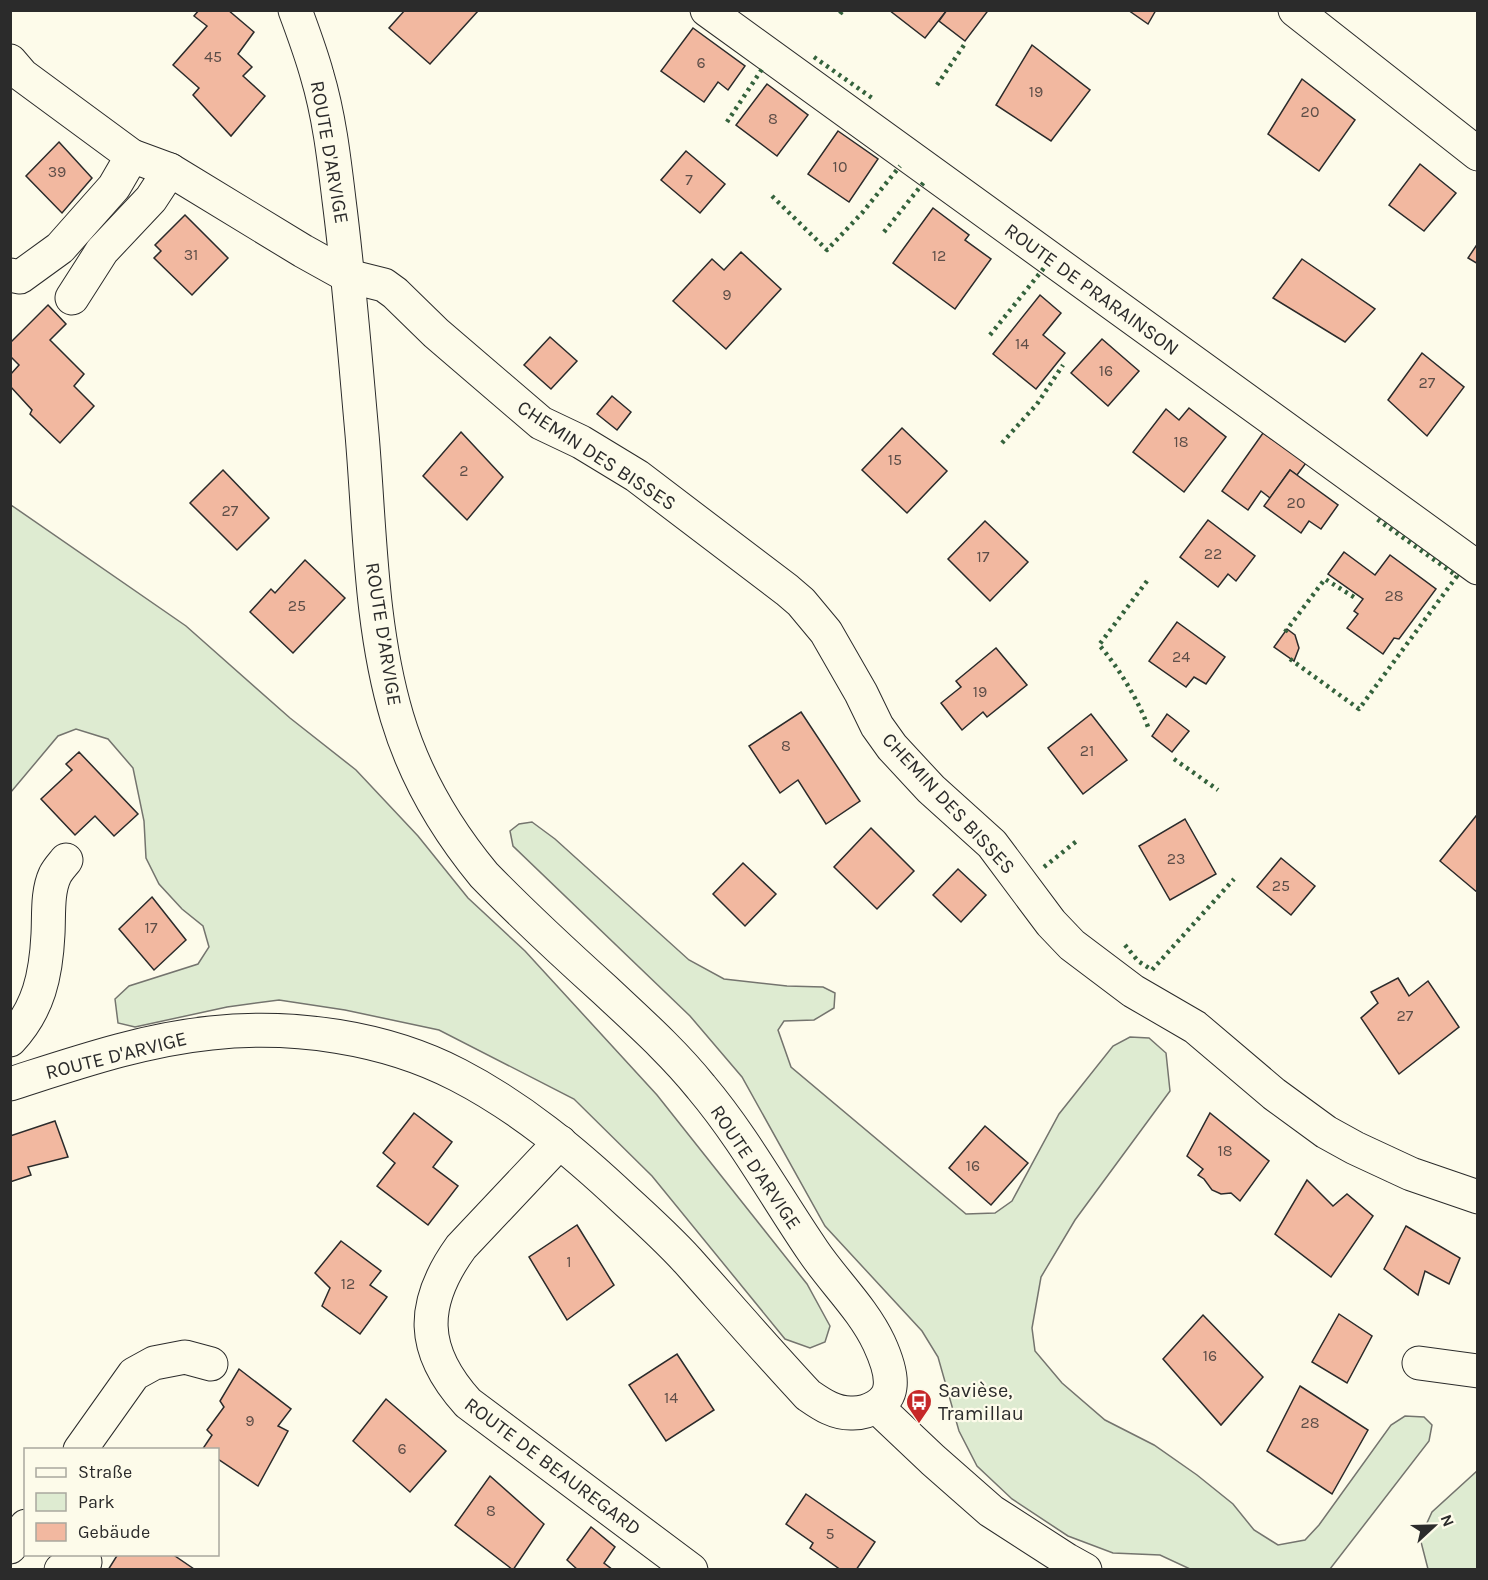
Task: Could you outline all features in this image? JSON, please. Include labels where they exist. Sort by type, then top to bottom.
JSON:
[{"type":"street","name":"ROUTE D'ARVIGE","points":[[10,1084],[101,1055],[178,1037],[247,1030],[307,1032],[340,1036],[435,1065],[459,1076],[517,1111],[587,1164],[687,1260],[808,1395],[824,1406],[852,1414],[877,1407],[888,1393],[890,1386],[886,1360],[870,1326],[813,1252],[738,1137],[701,1086],[656,1038],[484,874],[465,851],[445,820],[411,755],[397,718],[389,687],[376,612],[348,276],[332,146],[317,75],[295,10]]},
{"type":"street","name":"ROUTE DE PRARAINSON","points":[[707,10],[1478,568]]},
{"type":"street","points":[[1295,10],[1478,154]]},
{"type":"street","name":"CHEMIN DES BISSES","points":[[10,61],[22,75],[132,156],[170,170],[348,276],[384,285],[528,413],[637,476],[801,602],[826,632],[892,747],[931,789],[992,844],[1051,923],[1077,950],[1133,991],[1195,1027],[1274,1094],[1326,1132],[1401,1170],[1478,1197]]},
{"type":"street","points":[[10,275],[20,277],[60,248],[114,187],[132,156]]},
{"type":"street","points":[[72,298],[102,251],[151,199],[170,170]]},
{"type":"street","points":[[10,1040],[18,1032],[38,1000],[46,961],[52,888],[55,875],[66,860]]},
{"type":"street","name":"ROUTE DE BEAUREGARD","points":[[560,1142],[451,1260],[437,1286],[433,1300],[430,1321],[433,1344],[453,1387],[468,1403],[691,1569]]},
{"type":"street","points":[[81,1448],[134,1374],[154,1363],[185,1357],[211,1364]]},
{"type":"street","points":[[1419,1363],[1478,1371]]},
{"type":"street","points":[[877,1407],[991,1511],[1085,1569]]},
{"type":"street","points":[[10,1547],[24,1529]]},
{"type":"green space","points":[[11,505],[186,626],[290,718],[356,770],[418,836],[468,898],[525,951],[657,1095],[807,1284],[830,1326],[825,1342],[810,1348],[785,1339],[652,1176],[574,1099],[439,1030],[345,1010],[279,1000],[227,1007],[135,1027],[118,1023],[115,999],[129,986],[198,964],[209,947],[203,926],[182,909],[159,884],[146,858],[144,821],[133,768],[108,739],[76,729],[58,736],[11,792]]},
{"type":"green space","points":[[532,822],[555,839],[689,960],[724,979],[787,986],[823,987],[835,993],[834,1008],[814,1020],[784,1021],[778,1030],[791,1067],[966,1214],[995,1213],[1012,1201],[1059,1114],[1113,1046],[1130,1037],[1149,1038],[1166,1053],[1170,1091],[1075,1220],[1041,1277],[1032,1328],[1035,1351],[1062,1383],[1105,1420],[1154,1445],[1197,1475],[1233,1504],[1254,1530],[1278,1545],[1305,1540],[1319,1525],[1391,1425],[1405,1416],[1424,1417],[1432,1425],[1429,1441],[1330,1569],[1190,1569],[1160,1555],[1113,1553],[1068,1536],[1012,1499],[977,1466],[959,1431],[938,1357],[922,1331],[825,1226],[742,1077],[690,1016],[513,846],[510,831],[519,824]]},
{"type":"green space","points":[[1477,1471],[1477,1569],[1428,1569],[1420,1538],[1432,1512]]},
{"type":"building","points":[[199,10],[228,10],[254,32],[238,54],[252,67],[243,76],[265,96],[231,136],[193,95],[199,88],[173,65],[207,26],[194,16]]},
{"type":"building","points":[[405,10],[478,11],[430,64],[389,28]]},
{"type":"building","points":[[889,10],[947,10],[925,38]]},
{"type":"building","points":[[947,10],[986,10],[987,12],[965,41],[939,21]]},
{"type":"building","points":[[1128,10],[1156,10],[1148,24]]},
{"type":"building","points":[[693,28],[745,66],[728,90],[718,82],[704,102],[661,71]]},
{"type":"building","points":[[1032,45],[1090,90],[1051,141],[996,105]]},
{"type":"building","points":[[1302,79],[1355,120],[1319,171],[1268,134]]},
{"type":"building","points":[[767,84],[808,115],[777,156],[736,125]]},
{"type":"building","points":[[838,131],[878,159],[849,202],[808,174]]},
{"type":"building","points":[[59,142],[92,178],[62,213],[26,176]]},
{"type":"building","points":[[686,151],[725,184],[700,213],[661,180]]},
{"type":"building","points":[[1420,164],[1456,193],[1424,231],[1389,205]]},
{"type":"building","points":[[933,208],[969,235],[965,240],[991,259],[955,309],[893,263]]},
{"type":"building","points":[[185,215],[228,258],[192,295],[154,258],[161,251],[155,245]]},
{"type":"building","points":[[1478,243],[1478,264],[1468,258]]},
{"type":"building","points":[[741,252],[781,289],[726,349],[673,301],[712,259],[724,270]]},
{"type":"building","points":[[1302,259],[1375,309],[1345,342],[1273,298]]},
{"type":"building","points":[[1040,295],[1061,313],[1043,335],[1065,353],[1036,389],[993,354]]},
{"type":"building","points":[[48,305],[66,324],[50,340],[84,374],[74,386],[94,406],[60,443],[30,414],[32,410],[10,386],[10,375],[19,365],[10,356],[10,343]]},
{"type":"building","points":[[550,337],[577,361],[551,389],[524,365]]},
{"type":"building","points":[[1102,339],[1139,371],[1108,406],[1071,373]]},
{"type":"building","points":[[1422,353],[1464,387],[1427,436],[1388,400]]},
{"type":"building","points":[[612,396],[631,412],[617,430],[597,414]]},
{"type":"building","points":[[1189,408],[1226,437],[1184,492],[1133,452],[1166,409],[1179,420]]},
{"type":"building","points":[[902,428],[947,471],[907,513],[862,470]]},
{"type":"building","points":[[461,432],[503,477],[467,520],[423,476]]},
{"type":"building","points":[[1263,433],[1306,463],[1297,475],[1290,470],[1270,498],[1261,491],[1248,510],[1222,491]]},
{"type":"building","points":[[223,470],[269,518],[237,550],[190,503]]},
{"type":"building","points":[[1290,470],[1338,505],[1321,529],[1309,521],[1301,533],[1264,506]]},
{"type":"building","points":[[1208,520],[1255,556],[1236,581],[1228,574],[1218,587],[1180,557]]},
{"type":"building","points":[[985,521],[1028,562],[990,601],[948,559]]},
{"type":"building","points":[[1344,552],[1375,575],[1390,555],[1436,589],[1399,639],[1394,638],[1383,654],[1347,628],[1358,614],[1354,611],[1363,599],[1328,574]]},
{"type":"building","points":[[305,560],[345,598],[293,653],[250,612],[271,589],[275,593]]},
{"type":"building","points":[[1177,622],[1225,657],[1206,684],[1194,677],[1186,687],[1149,661]]},
{"type":"building","points":[[1287,629],[1295,635],[1299,648],[1294,661],[1274,647]]},
{"type":"building","points":[[996,648],[1027,685],[987,717],[983,712],[962,730],[941,703],[961,687],[956,681]]},
{"type":"building","points":[[801,712],[860,801],[826,824],[798,780],[780,793],[749,746]]},
{"type":"building","points":[[1091,714],[1127,760],[1083,794],[1048,748]]},
{"type":"building","points":[[1167,714],[1189,731],[1172,752],[1152,736]]},
{"type":"building","points":[[79,752],[138,814],[114,836],[95,816],[75,835],[41,799],[72,770],[66,764]]},
{"type":"building","points":[[1476,816],[1478,817],[1478,893],[1440,861]]},
{"type":"building","points":[[1185,819],[1216,874],[1170,900],[1139,846]]},
{"type":"building","points":[[871,828],[914,871],[877,909],[834,867]]},
{"type":"building","points":[[1281,858],[1315,886],[1291,915],[1257,887]]},
{"type":"building","points":[[743,863],[776,894],[745,926],[713,894]]},
{"type":"building","points":[[958,869],[986,895],[961,922],[933,895]]},
{"type":"building","points":[[152,897],[186,940],[154,970],[119,929]]},
{"type":"building","points":[[1398,978],[1409,996],[1428,981],[1459,1027],[1399,1074],[1361,1018],[1378,1003],[1371,992]]},
{"type":"building","points":[[414,1113],[452,1142],[433,1167],[458,1186],[428,1225],[377,1186],[395,1163],[383,1153]]},
{"type":"building","points":[[1210,1113],[1269,1161],[1240,1201],[1231,1193],[1221,1194],[1212,1190],[1198,1175],[1203,1169],[1187,1156]]},
{"type":"building","points":[[55,1121],[68,1157],[28,1167],[31,1175],[10,1182],[10,1136]]},
{"type":"building","points":[[985,1126],[1028,1163],[991,1205],[949,1168]]},
{"type":"building","points":[[1307,1180],[1333,1206],[1347,1194],[1373,1216],[1331,1277],[1275,1234]]},
{"type":"building","points":[[577,1225],[614,1285],[567,1320],[529,1257]]},
{"type":"building","points":[[1406,1226],[1460,1258],[1449,1284],[1425,1271],[1418,1295],[1384,1269]]},
{"type":"building","points":[[341,1241],[381,1271],[370,1285],[387,1297],[360,1334],[322,1306],[330,1288],[315,1273]]},
{"type":"building","points":[[1339,1314],[1372,1336],[1347,1383],[1312,1362]]},
{"type":"building","points":[[1203,1315],[1263,1377],[1221,1425],[1163,1359]]},
{"type":"building","points":[[677,1354],[714,1410],[666,1441],[629,1385]]},
{"type":"building","points":[[239,1369],[291,1409],[278,1426],[288,1431],[258,1486],[219,1460],[219,1448],[203,1448],[212,1435],[207,1430],[224,1407],[220,1401]]},
{"type":"building","points":[[1300,1386],[1368,1430],[1332,1494],[1267,1451]]},
{"type":"building","points":[[386,1399],[446,1451],[410,1492],[353,1441]]},
{"type":"building","points":[[490,1476],[544,1524],[513,1570],[455,1525]]},
{"type":"building","points":[[806,1494],[875,1542],[856,1570],[841,1570],[810,1548],[813,1543],[786,1524]]},
{"type":"building","points":[[591,1527],[615,1547],[604,1563],[613,1570],[578,1570],[567,1560]]},
{"type":"building","points":[[117,1556],[175,1556],[194,1569],[108,1570]]},
{"type":"hedge","points":[[840,14],[843,10]]},
{"type":"hedge","points":[[937,85],[964,45]]},
{"type":"hedge","points":[[814,57],[872,98]]},
{"type":"hedge","points":[[727,122],[764,66]]},
{"type":"hedge","points":[[772,196],[827,250],[862,213],[900,166]]},
{"type":"hedge","points":[[884,232],[924,182]]},
{"type":"hedge","points":[[990,335],[1044,268]]},
{"type":"hedge","points":[[1002,443],[1037,404],[1063,365]]},
{"type":"hedge","points":[[1290,659],[1359,709],[1457,576],[1374,517]]},
{"type":"hedge","points":[[1285,632],[1325,579],[1357,599]]},
{"type":"hedge","points":[[1147,581],[1099,645],[1128,685],[1149,730]]},
{"type":"hedge","points":[[1174,759],[1218,790]]},
{"type":"hedge","points":[[1044,867],[1078,840]]},
{"type":"hedge","points":[[1125,945],[1138,961],[1152,970],[1234,879]]},
{"type":"place","name":"Savièse, Tramillau","points":[[919,1425]]}]
